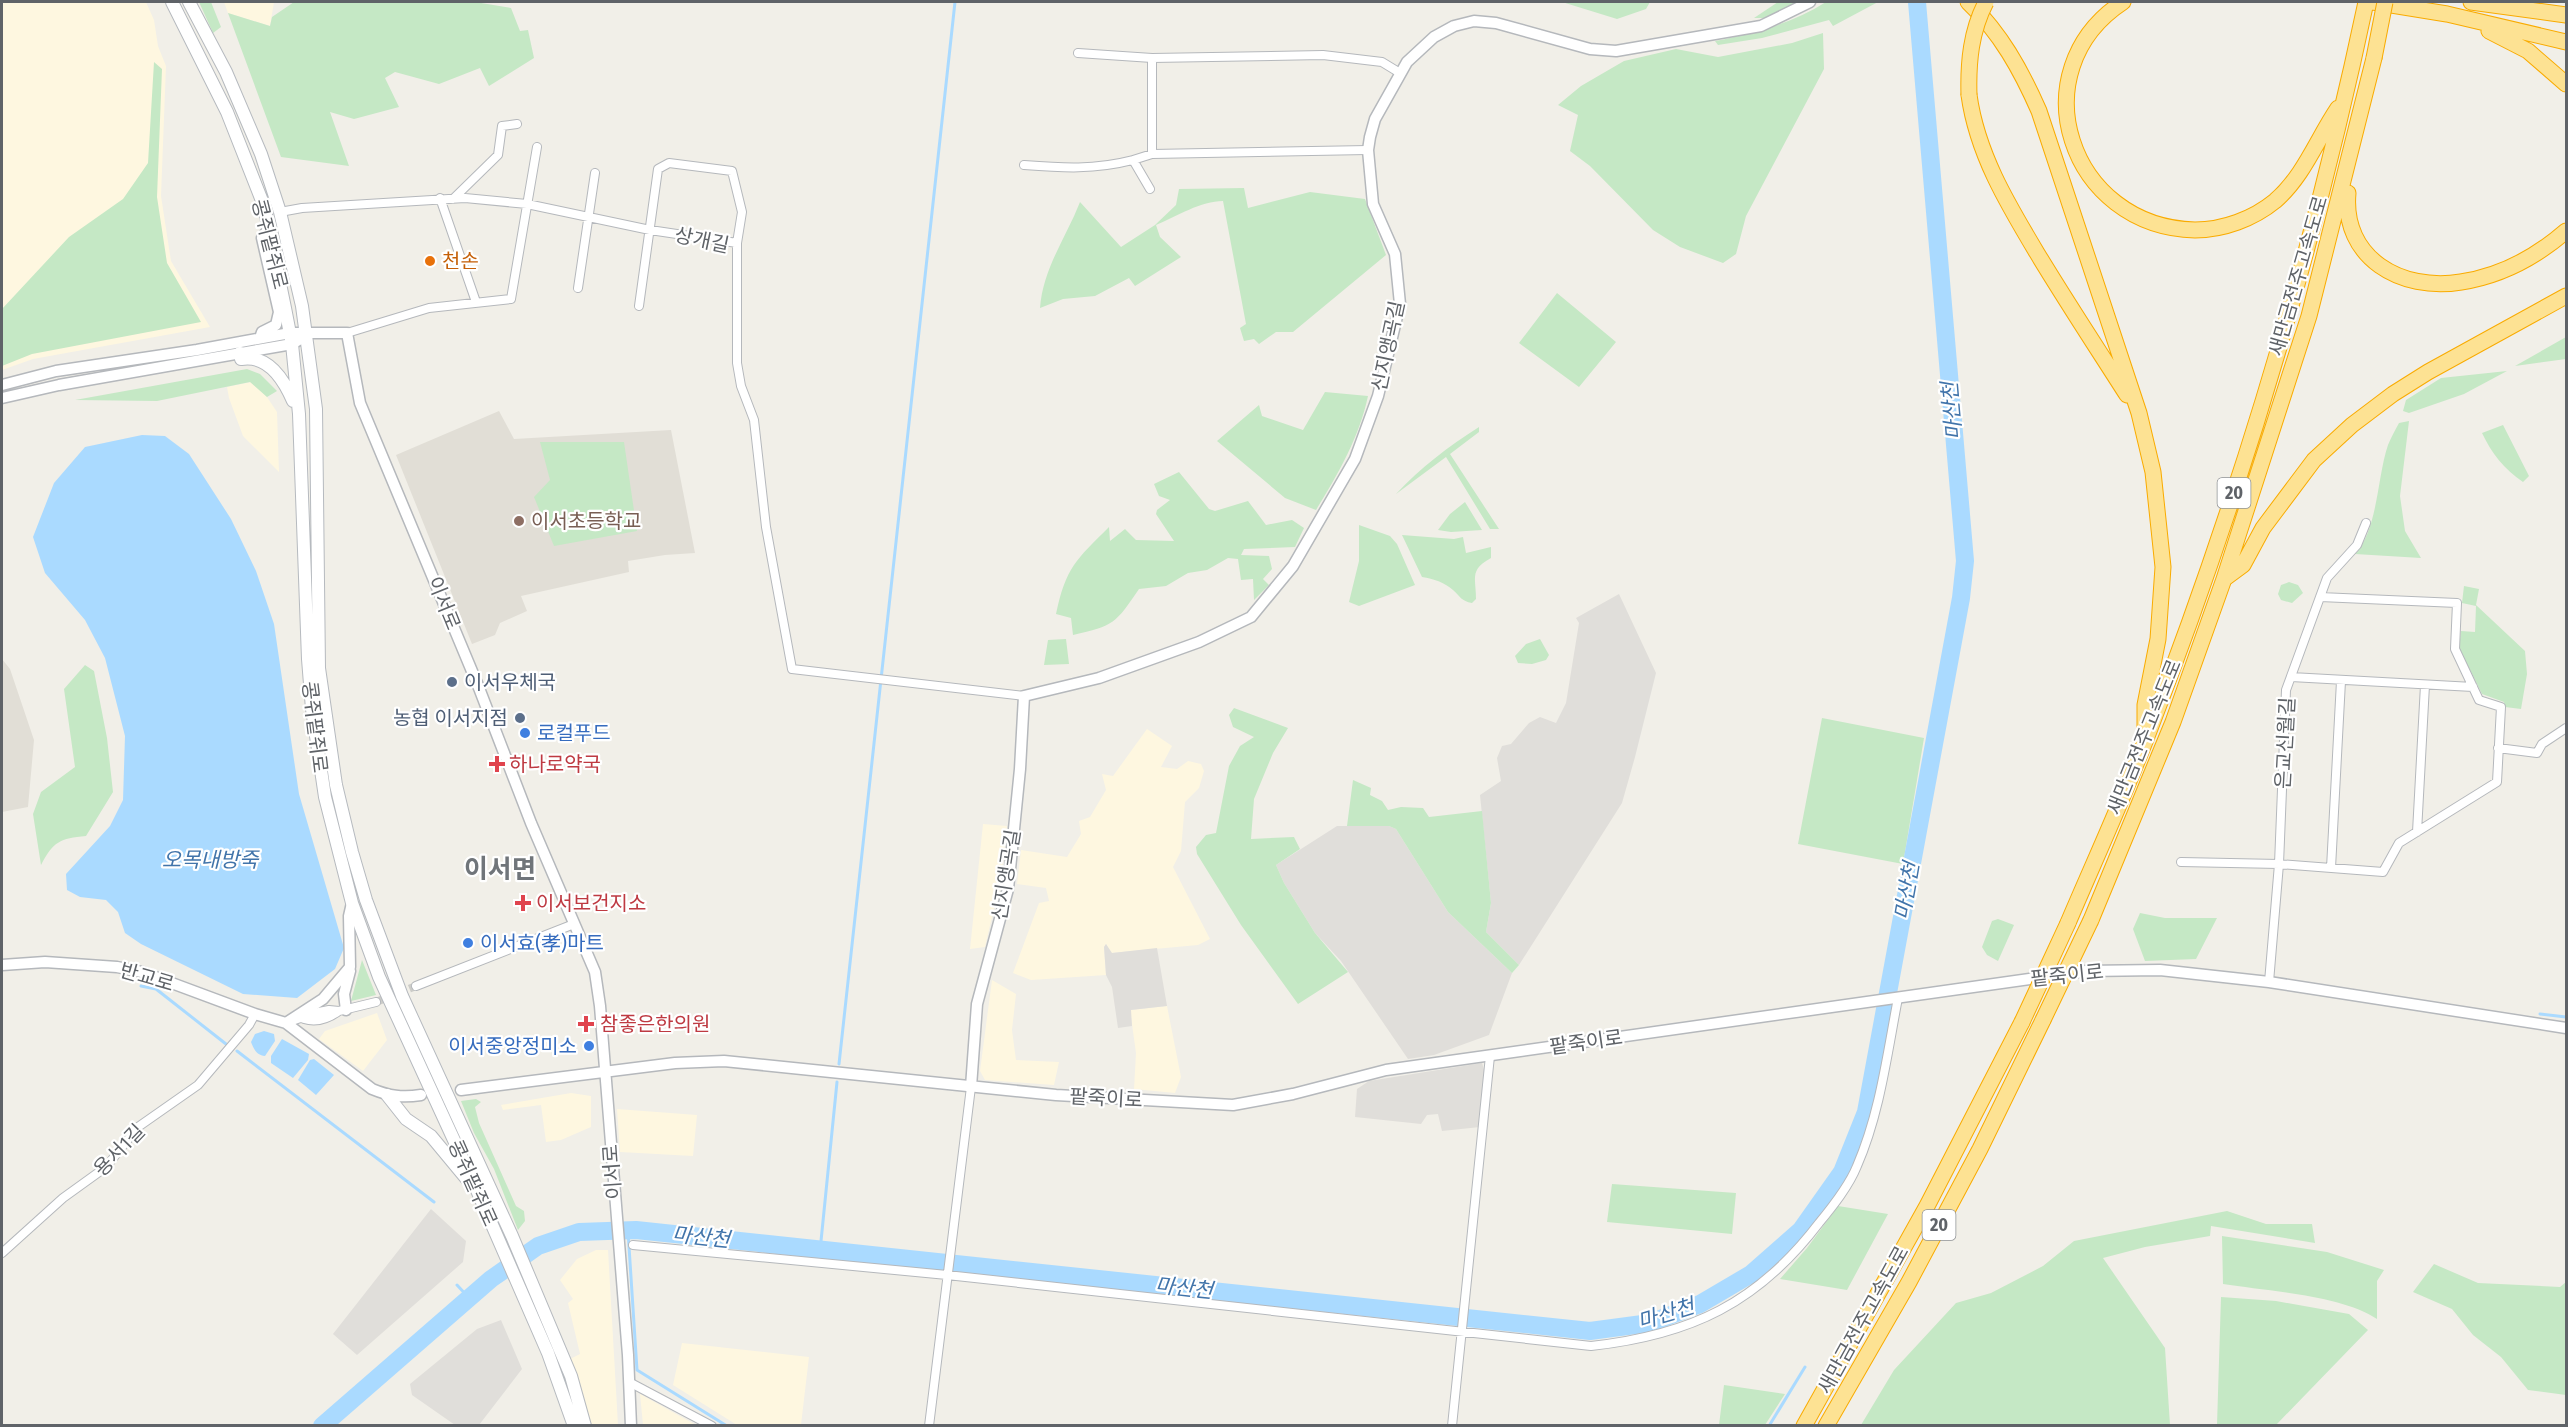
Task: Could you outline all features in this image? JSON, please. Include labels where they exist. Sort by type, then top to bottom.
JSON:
[{"type":"highway","points":[[1968,2],[1999,36],[2021,72],[2039,111],[2139,413],[2153,472],[2163,567],[2158,639],[2145,705],[2145,741]]},
{"type":"highway","points":[[1986,2],[1973,36],[1969,56],[1970,94],[1974,118],[1986,156],[2010,208],[2060,291],[2139,413]]},
{"type":"highway","points":[[2123,2],[2096,26],[2080,50],[2068,88],[2067,112],[2079,159],[2090,178],[2116,205],[2146,222],[2163,227],[2203,230],[2225,227],[2247,219],[2274,201],[2303,169],[2327,124],[2345,98]]},
{"type":"highway","points":[[2368,2],[2447,14],[2566,42]]},
{"type":"highway","name":"새만금전주고속도로","points":[[1804,1425],[1927,1206],[2022,1022],[2068,923],[2145,741],[2218,542],[2260,411],[2313,228],[2368,2]]},
{"type":"highway","name":"새만금전주고속도로","points":[[1826,1425],[1909,1282],[1980,1149],[2091,920],[2173,722],[2224,579],[2309,316],[2352,150],[2385,2]]},
{"type":"highway","points":[[2471,2],[2566,15]]},
{"type":"highway","points":[[2447,14],[2499,35],[2528,51],[2552,69],[2566,84]]},
{"type":"highway","points":[[2352,150],[2347,211],[2354,235],[2364,252],[2377,265],[2399,277],[2428,283],[2460,282],[2489,275],[2538,252],[2566,231]]},
{"type":"highway","points":[[2224,579],[2243,565],[2263,528],[2314,460],[2352,425],[2393,394],[2428,372],[2566,296]]},
{"type":"main road","name":"콩쥐팥쥐로","points":[[172,2],[227,112],[264,206],[291,339],[299,414],[312,710],[325,797],[352,903],[379,977],[476,1188],[548,1353],[574,1425]]},
{"type":"main road","name":"콩쥐팥쥐로","points":[[189,2],[226,72],[251,127],[280,212],[307,335],[316,409],[318,464],[319,668],[336,785],[366,900],[406,1007],[512,1236],[571,1376],[585,1425]]},
{"type":"main road","points":[[240,353],[241,359],[247,358],[265,363],[282,378],[299,414]]},
{"type":"main road","points":[[387,1095],[406,1119],[431,1136],[464,1178],[476,1188]]},
{"type":"street","name":"신지앵곡길","points":[[792,669],[1024,696],[1099,678],[1199,642],[1251,617],[1293,566],[1355,459],[1378,396],[1400,304],[1395,254],[1373,204],[1368,150],[1376,118],[1407,62],[1434,37],[1455,26],[1474,21],[1496,23],[1590,49],[1616,51],[1761,26],[1810,2]]},
{"type":"street","points":[[1078,53],[1152,58],[1323,55],[1382,62],[1400,73]]},
{"type":"street","points":[[1152,58],[1152,154]]},
{"type":"street","points":[[453,198],[498,155],[502,126],[517,124]]},
{"type":"street","points":[[2,398],[240,353],[307,335],[347,333],[429,308],[512,299],[537,147]]},
{"type":"street","points":[[1024,165],[1068,169],[1104,167],[1152,154],[1368,150]]},
{"type":"street","points":[[1132,160],[1150,189]]},
{"type":"street","points":[[639,306],[658,169],[669,163],[732,171],[742,212],[737,243]]},
{"type":"street","points":[[578,288],[595,173]]},
{"type":"street","points":[[440,198],[476,302]]},
{"type":"street","name":"상개길","points":[[280,212],[302,208],[453,198],[527,204],[650,230],[737,243],[737,363],[741,386],[754,420],[765,527],[792,669]]},
{"type":"street","points":[[260,338],[262,332],[276,325],[279,312],[262,238],[268,228]]},
{"type":"street","name":"이서로","points":[[347,333],[360,403],[595,972],[600,1006],[631,1425]]},
{"type":"street","points":[[2,385],[80,367],[260,338],[291,339]]},
{"type":"street","points":[[80,367],[83,381]]},
{"type":"street","name":"은교신월길","points":[[2269,982],[2279,864],[2286,690],[2327,578],[2357,545],[2366,523]]},
{"type":"street","points":[[2181,862],[2279,864],[2383,872],[2400,843],[2497,782],[2500,707],[2479,700],[2455,649],[2457,603],[2320,597]]},
{"type":"street","points":[[2291,677],[2473,687]]},
{"type":"street","points":[[2331,868],[2341,681]]},
{"type":"street","points":[[2417,832],[2425,685]]},
{"type":"street","name":"신지앵곡길","points":[[971,1087],[977,1004],[1008,889],[1020,769],[1024,696]]},
{"type":"street","points":[[2498,748],[2537,753],[2542,744],[2566,728]]},
{"type":"street","points":[[343,1011],[344,994],[351,967],[349,916],[352,903]]},
{"type":"street","points":[[416,986],[574,924]]},
{"type":"street","name":"반교로","points":[[2,965],[45,962],[117,967],[142,972],[255,1014],[286,1023]]},
{"type":"street","points":[[286,1023],[323,999],[351,967]]},
{"type":"street","name":"팥죽이로","points":[[461,1090],[675,1064],[724,1061],[1056,1095],[1233,1105],[1293,1094],[1386,1070],[2086,971],[2160,970],[2269,982],[2566,1028]]},
{"type":"street","points":[[633,1245],[947,1272],[1463,1328],[1591,1346],[1622,1343],[1700,1322],[1766,1281],[1796,1253],[1828,1212],[1857,1168],[1878,1106],[1896,999]]},
{"type":"street","points":[[286,1023],[321,1011],[343,1011],[376,1002]]},
{"type":"street","name":"용서1길","points":[[2,1253],[63,1198],[106,1167],[138,1127],[198,1085],[249,1025],[255,1014]]},
{"type":"street","points":[[286,1023],[372,1089],[387,1095],[405,1098],[421,1095]]},
{"type":"street","points":[[1452,1425],[1490,1056]]},
{"type":"street","points":[[929,1425],[971,1087]]},
{"type":"street","points":[[629,1382],[712,1425]]},
{"type":"shaded area","points":[[2,2],[146,2],[154,20],[158,46],[166,66],[161,196],[171,261],[210,327],[33,359],[2,370]]},
{"type":"shaded area","points":[[224,2],[274,2],[270,26],[228,13]]},
{"type":"shaded area","points":[[251,382],[267,397],[277,412],[279,472],[243,436],[229,398],[227,387]]},
{"type":"shaded area","points":[[499,411],[514,439],[671,430],[695,553],[628,561],[629,572],[521,596],[527,611],[500,623],[495,635],[472,644],[396,455]]},
{"type":"shaded area","points":[[1619,594],[1656,673],[1635,757],[1622,803],[1519,965],[1486,932],[1491,903],[1480,795],[1501,781],[1497,758],[1502,746],[1511,744],[1529,723],[1540,717],[1556,723],[1566,703],[1579,623],[1576,618]]},
{"type":"shaded area","points":[[2,659],[10,669],[34,740],[28,807],[2,812]]},
{"type":"shaded area","points":[[1147,729],[1172,746],[1161,767],[1177,769],[1188,761],[1201,764],[1204,771],[1199,788],[1185,802],[1181,851],[1173,867],[1210,939],[1198,945],[1111,953],[1106,944],[1104,947],[1106,975],[1031,980],[1013,973],[1039,903],[1049,901],[1046,888],[1017,884],[1021,850],[1067,857],[1081,834],[1079,821],[1090,817],[1106,790],[1102,774],[1113,776]]},
{"type":"shaded area","points":[[983,824],[1007,826],[1001,878],[985,947],[970,949]]},
{"type":"shaded area","points":[[1337,826],[1389,826],[1396,829],[1448,912],[1512,973],[1489,1035],[1434,1055],[1408,1059],[1341,961],[1315,933],[1284,883],[1276,865]]},
{"type":"shaded area","points":[[1106,944],[1112,953],[1157,948],[1167,1006],[1131,1010],[1132,1026],[1118,1028],[1112,987],[1106,975],[1104,947]]},
{"type":"shaded area","points":[[992,980],[1016,994],[1012,1030],[1016,1060],[1059,1062],[1054,1085],[985,1080],[980,1071]]},
{"type":"shaded area","points":[[1167,1006],[1181,1077],[1175,1093],[1134,1089],[1136,1053],[1130,1010]]},
{"type":"shaded area","points":[[377,1013],[387,1040],[363,1071],[319,1039],[325,1031]]},
{"type":"shaded area","points":[[1482,1063],[1485,1073],[1480,1127],[1442,1131],[1438,1114],[1427,1115],[1421,1124],[1355,1117],[1357,1089],[1369,1081]]},
{"type":"shaded area","points":[[571,1093],[591,1096],[591,1127],[561,1140],[546,1142],[541,1105],[503,1110],[501,1105]]},
{"type":"shaded area","points":[[617,1109],[697,1115],[693,1156],[620,1152]]},
{"type":"shaded area","points":[[431,1209],[466,1241],[463,1262],[357,1355],[333,1334]]},
{"type":"shaded area","points":[[596,1250],[608,1250],[618,1425],[591,1425],[570,1359],[580,1354],[568,1303],[573,1299],[560,1280],[577,1259]]},
{"type":"shaded area","points":[[501,1320],[522,1369],[479,1425],[455,1425],[412,1395],[410,1384],[477,1329]]},
{"type":"shaded area","points":[[682,1343],[809,1357],[801,1425],[737,1425],[673,1385]]},
{"type":"shaded area","points":[[640,1394],[696,1425],[643,1425]]},
{"type":"green space","points":[[199,2],[211,2],[221,27],[213,33]]},
{"type":"green space","points":[[294,2],[475,2],[511,8],[520,31],[528,30],[534,58],[489,86],[480,68],[439,84],[395,72],[385,78],[399,107],[354,119],[330,112],[349,166],[281,157],[228,13],[270,26],[272,17]]},
{"type":"green space","points":[[1562,2],[1650,2],[1646,9],[1617,19]]},
{"type":"green space","points":[[1778,2],[1799,2],[1764,18],[1754,18]]},
{"type":"green space","points":[[1826,2],[1878,2],[1833,26],[1829,20],[1762,38],[1718,45],[1715,41],[1772,27]]},
{"type":"green space","points":[[1823,33],[1824,69],[1746,216],[1736,254],[1723,263],[1680,247],[1653,230],[1590,166],[1570,151],[1578,115],[1558,105],[1581,86],[1624,61],[1676,49],[1718,57],[1792,43]]},
{"type":"green space","points":[[154,62],[162,69],[157,197],[167,263],[201,322],[32,354],[2,366],[2,309],[69,237],[123,199],[148,163]]},
{"type":"green space","points":[[1244,188],[1248,208],[1310,192],[1365,199],[1386,255],[1293,332],[1276,332],[1259,344],[1254,339],[1244,341],[1240,328],[1246,324],[1223,201],[1215,202],[1198,206],[1156,225],[1160,237],[1181,257],[1135,286],[1129,278],[1095,296],[1063,299],[1040,308],[1050,266],[1080,202],[1121,247],[1155,225],[1176,205],[1179,189]]},
{"type":"green space","points":[[1557,293],[1616,342],[1579,387],[1519,343]]},
{"type":"green space","points":[[2566,337],[2566,359],[2515,366]]},
{"type":"green space","points":[[247,369],[260,374],[277,391],[267,397],[250,382],[157,401],[75,400]]},
{"type":"green space","points":[[2507,371],[2464,394],[2409,413],[2403,411],[2406,400],[2441,378]]},
{"type":"green space","points":[[1325,392],[1368,396],[1353,441],[1316,510],[1285,498],[1217,441],[1259,405],[1262,416],[1303,430]]},
{"type":"green space","points":[[2409,421],[2400,496],[2405,531],[2421,558],[2355,554],[2363,544],[2373,517],[2388,445],[2399,423]]},
{"type":"green space","points":[[2503,425],[2529,476],[2523,482],[2499,460],[2482,433]]},
{"type":"green space","points":[[1479,427],[1479,432],[1450,454],[1499,529],[1490,529],[1446,457],[1396,494],[1435,458]]},
{"type":"green space","points":[[540,442],[624,442],[637,531],[554,546],[534,497],[550,480]]},
{"type":"green space","points":[[1179,472],[1209,509],[1215,511],[1248,501],[1266,525],[1292,520],[1304,528],[1295,547],[1244,549],[1241,555],[1269,556],[1272,569],[1263,579],[1269,585],[1254,600],[1253,579],[1241,580],[1238,559],[1228,558],[1207,570],[1188,573],[1166,586],[1139,589],[1113,621],[1097,629],[1073,635],[1071,618],[1056,614],[1064,585],[1074,565],[1109,527],[1110,541],[1125,529],[1136,540],[1174,541],[1156,514],[1157,510],[1170,500],[1159,496],[1154,484]]},
{"type":"green space","points":[[1465,502],[1482,530],[1451,532],[1438,530],[1450,514]]},
{"type":"green space","points":[[1359,525],[1390,536],[1397,544],[1415,585],[1359,606],[1349,602],[1359,561]]},
{"type":"green space","points":[[1402,535],[1454,539],[1463,537],[1466,553],[1491,547],[1491,558],[1479,567],[1475,575],[1476,599],[1472,603],[1466,601],[1446,585],[1422,577]]},
{"type":"green space","points":[[2289,582],[2298,585],[2303,593],[2292,603],[2281,600],[2278,594],[2281,585]]},
{"type":"green space","points":[[2464,586],[2479,589],[2476,605],[2525,651],[2527,674],[2521,709],[2505,707],[2504,702],[2482,694],[2459,648],[2461,631],[2475,632],[2476,606],[2462,603]]},
{"type":"green space","points":[[1066,639],[1069,664],[1044,665],[1048,640]]},
{"type":"green space","points":[[1540,639],[1549,655],[1546,660],[1532,664],[1518,663],[1515,656],[1526,644]]},
{"type":"green space","points":[[85,665],[94,671],[107,738],[113,792],[86,836],[70,838],[58,843],[49,851],[41,865],[33,814],[41,792],[75,767],[64,689]]},
{"type":"green space","points":[[1234,708],[1288,728],[1273,753],[1254,799],[1251,839],[1294,837],[1300,849],[1276,865],[1284,883],[1315,933],[1348,972],[1298,1004],[1241,925],[1197,854],[1196,847],[1206,835],[1216,833],[1229,766],[1240,746],[1254,737],[1233,727],[1229,715]]},
{"type":"green space","points":[[1822,718],[1924,738],[1903,864],[1798,844]]},
{"type":"green space","points":[[1353,780],[1371,788],[1370,795],[1382,801],[1388,810],[1401,807],[1423,808],[1429,817],[1482,811],[1491,903],[1486,932],[1519,965],[1512,973],[1448,912],[1396,829],[1389,826],[1347,826]]},
{"type":"green space","points":[[2140,913],[2165,918],[2217,918],[2196,959],[2145,961],[2133,929]]},
{"type":"green space","points":[[1998,919],[2014,925],[1998,961],[1987,955],[1982,947],[1992,921]]},
{"type":"green space","points":[[362,960],[376,995],[351,1001]]},
{"type":"green space","points":[[476,1099],[481,1102],[475,1107],[479,1123],[516,1206],[524,1211],[525,1221],[518,1230],[494,1169],[474,1133],[461,1101]]},
{"type":"green space","points":[[1612,1184],[1736,1193],[1732,1234],[1607,1222]]},
{"type":"green space","points":[[1838,1206],[1888,1214],[1847,1290],[1780,1279],[1807,1248]]},
{"type":"green space","points":[[2227,1211],[2266,1224],[2312,1224],[2315,1243],[2211,1226],[2210,1236],[2145,1247],[2103,1258],[2165,1348],[2170,1425],[1861,1425],[1894,1370],[1956,1303],[1991,1293],[2043,1266],[2074,1241]]},
{"type":"green space","points":[[2222,1236],[2327,1252],[2384,1270],[2377,1281],[2377,1319],[2344,1304],[2324,1299],[2223,1284]]},
{"type":"green space","points":[[2434,1264],[2478,1283],[2560,1287],[2566,1282],[2566,1395],[2528,1390],[2501,1357],[2473,1335],[2452,1309],[2413,1292]]},
{"type":"green space","points":[[2221,1297],[2276,1301],[2349,1314],[2368,1330],[2276,1425],[2217,1425]]},
{"type":"green space","points":[[1724,1385],[1785,1394],[1765,1425],[1719,1425]]},
{"type":"water","name":"오목내방죽","points":[[142,435],[165,436],[189,454],[231,519],[256,571],[274,624],[299,794],[344,948],[335,969],[297,998],[243,994],[141,944],[125,933],[118,912],[106,900],[80,897],[67,890],[66,874],[110,826],[123,800],[125,736],[105,658],[85,620],[45,573],[33,537],[54,483],[85,447]]},
{"type":"water","points":[[264,1031],[274,1034],[275,1041],[265,1056],[256,1052],[251,1042],[255,1034]]},
{"type":"water","points":[[282,1039],[309,1054],[308,1060],[293,1078],[271,1063],[271,1056]]},
{"type":"water","points":[[314,1059],[334,1075],[316,1095],[298,1080],[310,1060]]},
{"type":"waterway","points":[[839,1064],[955,2]]},
{"type":"waterway","name":"마산천","points":[[322,1426],[491,1279],[538,1246],[579,1232],[636,1230],[1590,1331],[1650,1323],[1700,1304],[1751,1274],[1801,1230],[1842,1172],[1866,1112],[1961,598],[1965,561],[1917,2]]},
{"type":"waterway","points":[[141,986],[156,989],[226,1044]]},
{"type":"waterway","points":[[2540,1014],[2566,1017]]},
{"type":"waterway","points":[[237,1051],[434,1202]]},
{"type":"waterway","points":[[820,1251],[837,1082]]},
{"type":"waterway","points":[[628,1231],[637,1370],[727,1426]]},
{"type":"waterway","points":[[457,1285],[470,1299]]},
{"type":"waterway","points":[[1769,1426],[1805,1367]]},
{"type":"tunnel","points":[[376,1002],[416,986]]},
{"type":"place","name":"천손","points":[[430,261]]},
{"type":"place","name":"이서초등학교","points":[[519,521]]},
{"type":"place","name":"이서우체국","points":[[452,682]]},
{"type":"place","name":"농협 이서지점","points":[[520,718]]},
{"type":"place","name":"로컬푸드","points":[[525,733]]},
{"type":"place","name":"하나로약국","points":[[497,764]]},
{"type":"place","name":"이서보건지소","points":[[523,903]]},
{"type":"place","name":"이서효(孝)마트","points":[[468,943]]},
{"type":"place","name":"참좋은한의원","points":[[586,1024]]},
{"type":"place","name":"이서중앙정미소","points":[[589,1046]]},
{"type":"district","name":"이서면","points":[[500,869]]}]
